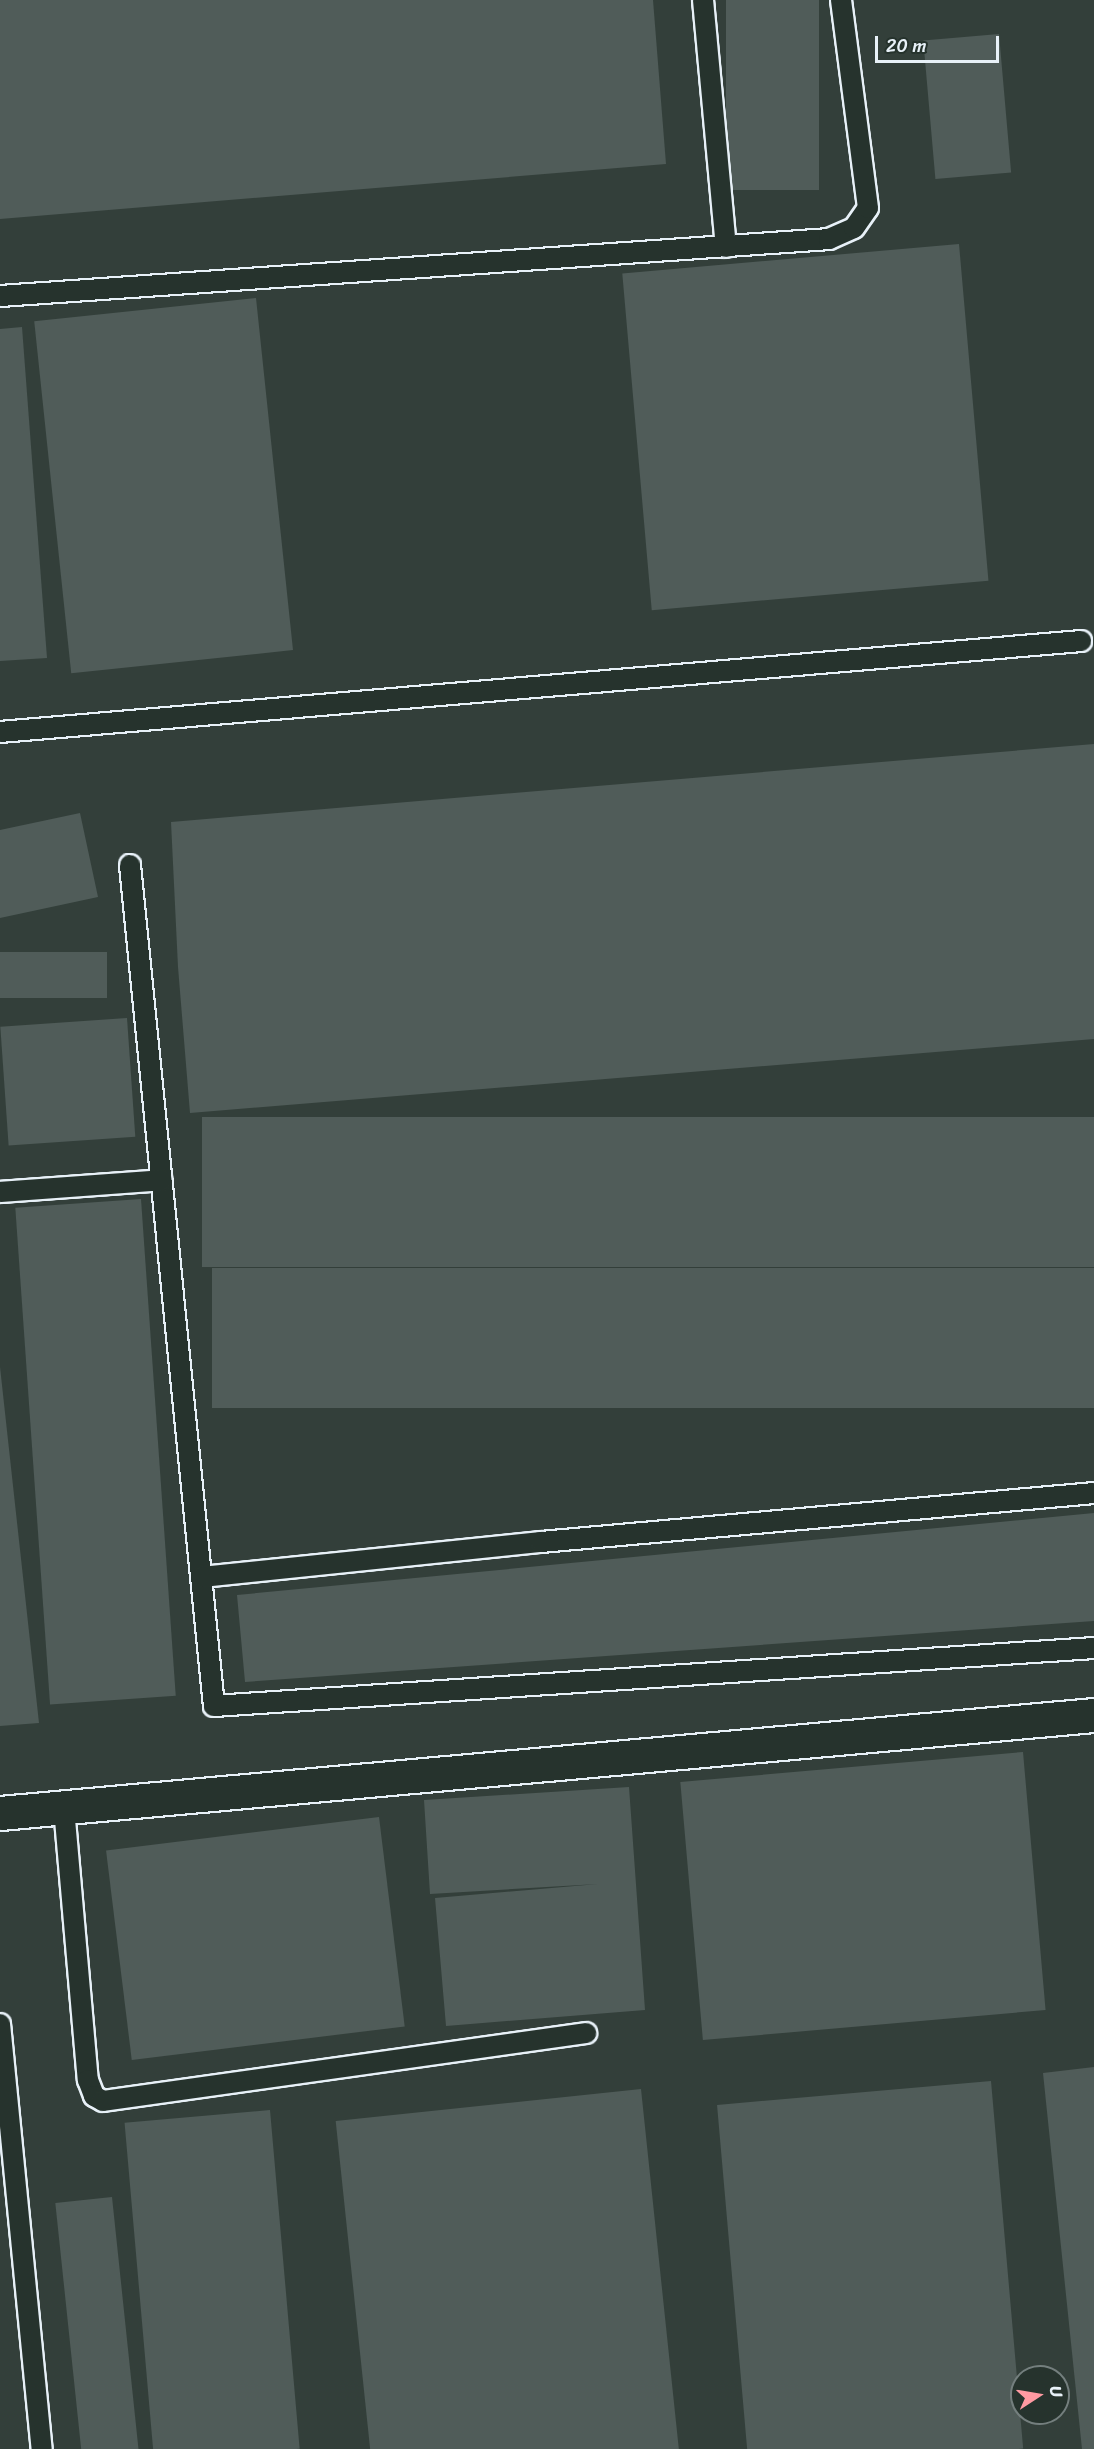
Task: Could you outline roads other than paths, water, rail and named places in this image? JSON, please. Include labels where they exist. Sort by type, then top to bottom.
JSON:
[{"type":"street","points":[[0,1813],[1094,1715]]},
{"type":"lane","points":[[703,0],[726,247]]},
{"type":"lane","points":[[0,296],[829,239],[854,228],[868,208],[841,0]]},
{"type":"lane","points":[[0,732],[1081,641]]},
{"type":"lane","points":[[130,866],[214,1706],[1094,1648]]},
{"type":"lane","points":[[0,1192],[162,1180]]},
{"type":"lane","points":[[202,1577],[541,1542],[1094,1493]]},
{"type":"lane","points":[[64,1808],[88,2080],[94,2096],[103,2101],[586,2033]]},
{"type":"lane","points":[[0,2024],[42,2449]]}]
